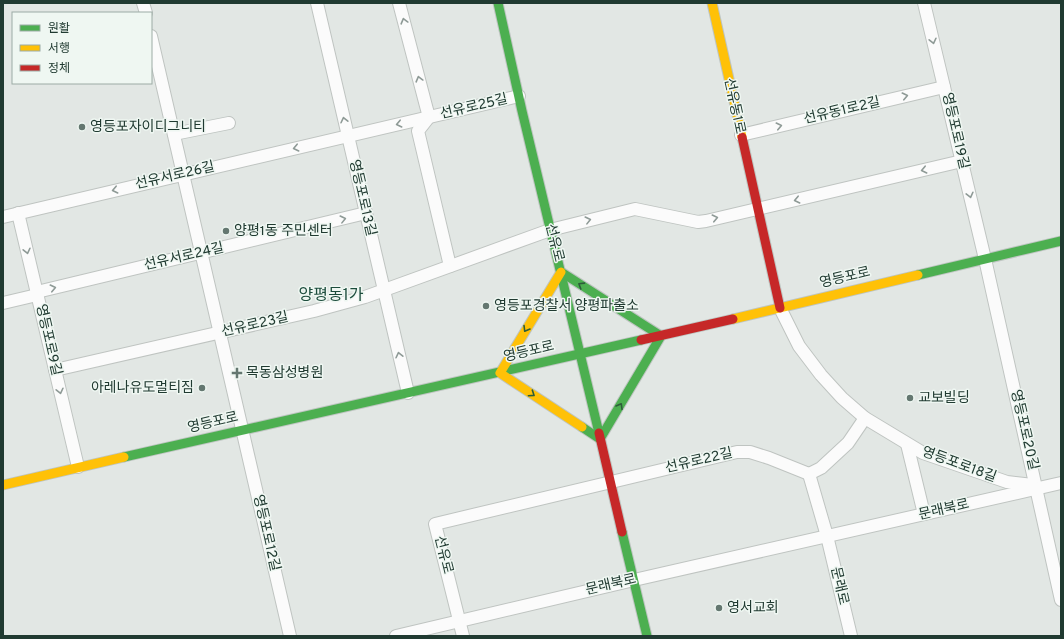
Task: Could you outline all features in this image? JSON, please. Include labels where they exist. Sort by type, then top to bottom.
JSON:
[{"type":"main road","name":"선유로","points":[[498,3],[550,230],[647,636]]},
{"type":"main road","name":"선유동1로","points":[[712,3],[780,308]]},
{"type":"main road","name":"영등포로","points":[[3,485],[580,355],[1061,242]]},
{"type":"main road","points":[[561,272],[661,336],[600,439],[500,373],[561,272]]},
{"type":"street","name":"영등포로13길","points":[[317,3],[408,393]]},
{"type":"street","name":"선유로25길","points":[[399,3],[428,117]]},
{"type":"street","name":"영등포로19길","points":[[924,3],[985,259]]},
{"type":"street","name":"영등포로12길","points":[[152,40],[290,636]]},
{"type":"street","name":"선유동1로2길","points":[[741,135],[944,87]]},
{"type":"street","name":"선유로25길","points":[[348,136],[519,96]]},
{"type":"street","points":[[428,117],[418,131],[450,266]]},
{"type":"street","points":[[174,134],[229,123]]},
{"type":"street","name":"선유서로26길","points":[[3,217],[348,136]]},
{"type":"street","points":[[758,209],[962,162]]},
{"type":"street","name":"선유로23길","points":[[55,370],[314,311],[364,297],[550,230],[635,209],[698,222],[758,209]]},
{"type":"street","name":"영등포로9길","points":[[18,213],[78,467]]},
{"type":"street","name":"선유서로24길","points":[[3,303],[37,295],[41,291],[366,213]]},
{"type":"street","name":"영등포로20길","points":[[985,259],[1061,600]]},
{"type":"street","name":"영등포로18길","points":[[780,308],[799,346],[821,375],[842,398],[864,418],[922,453],[1007,482],[1033,485],[1037,489]]},
{"type":"street","points":[[827,536],[809,474],[821,468],[848,443],[864,418]]},
{"type":"street","points":[[907,444],[924,514]]},
{"type":"street","name":"선유로22길","points":[[611,483],[736,452],[750,452],[809,474]]},
{"type":"street","name":"선유로","points":[[459,621],[435,524],[611,483]]},
{"type":"street","name":"문래북로","points":[[396,636],[634,580],[1061,483]]},
{"type":"street","name":"문래로","points":[[827,536],[851,636]]},
{"type":"street","points":[[459,621],[463,636]]},
{"type":"traffic: fast","points":[[498,3],[522,111],[599,433]]},
{"type":"traffic: fast","points":[[918,275],[1061,241]]},
{"type":"traffic: fast","points":[[561,272],[661,336],[600,439],[582,427]]},
{"type":"traffic: fast","points":[[124,457],[641,340]]},
{"type":"traffic: fast","points":[[622,532],[647,636]]},
{"type":"traffic: slow","points":[[712,3],[742,137]]},
{"type":"traffic: slow","points":[[561,272],[500,373],[582,427]]},
{"type":"traffic: slow","points":[[733,319],[918,275]]},
{"type":"traffic: slow","points":[[3,485],[124,457]]},
{"type":"traffic: jam","points":[[742,137],[780,308]]},
{"type":"traffic: jam","points":[[641,340],[733,319]]},
{"type":"traffic: jam","points":[[599,433],[622,532]]},
{"type":"place","name":"영등포자이디그니티","points":[[82,127]]},
{"type":"place","name":"양평1동 주민센터","points":[[226,231]]},
{"type":"place","name":"영등포경찰서 양평파출소","points":[[486,306]]},
{"type":"place","name":"목동삼성병원","points":[[237,373]]},
{"type":"place","name":"아레나유도멀티짐","points":[[202,388]]},
{"type":"place","name":"교보빌딩","points":[[910,398]]},
{"type":"place","name":"영서교회","points":[[719,608]]},
{"type":"district","name":"양평동1가","points":[[331,296]]}]
